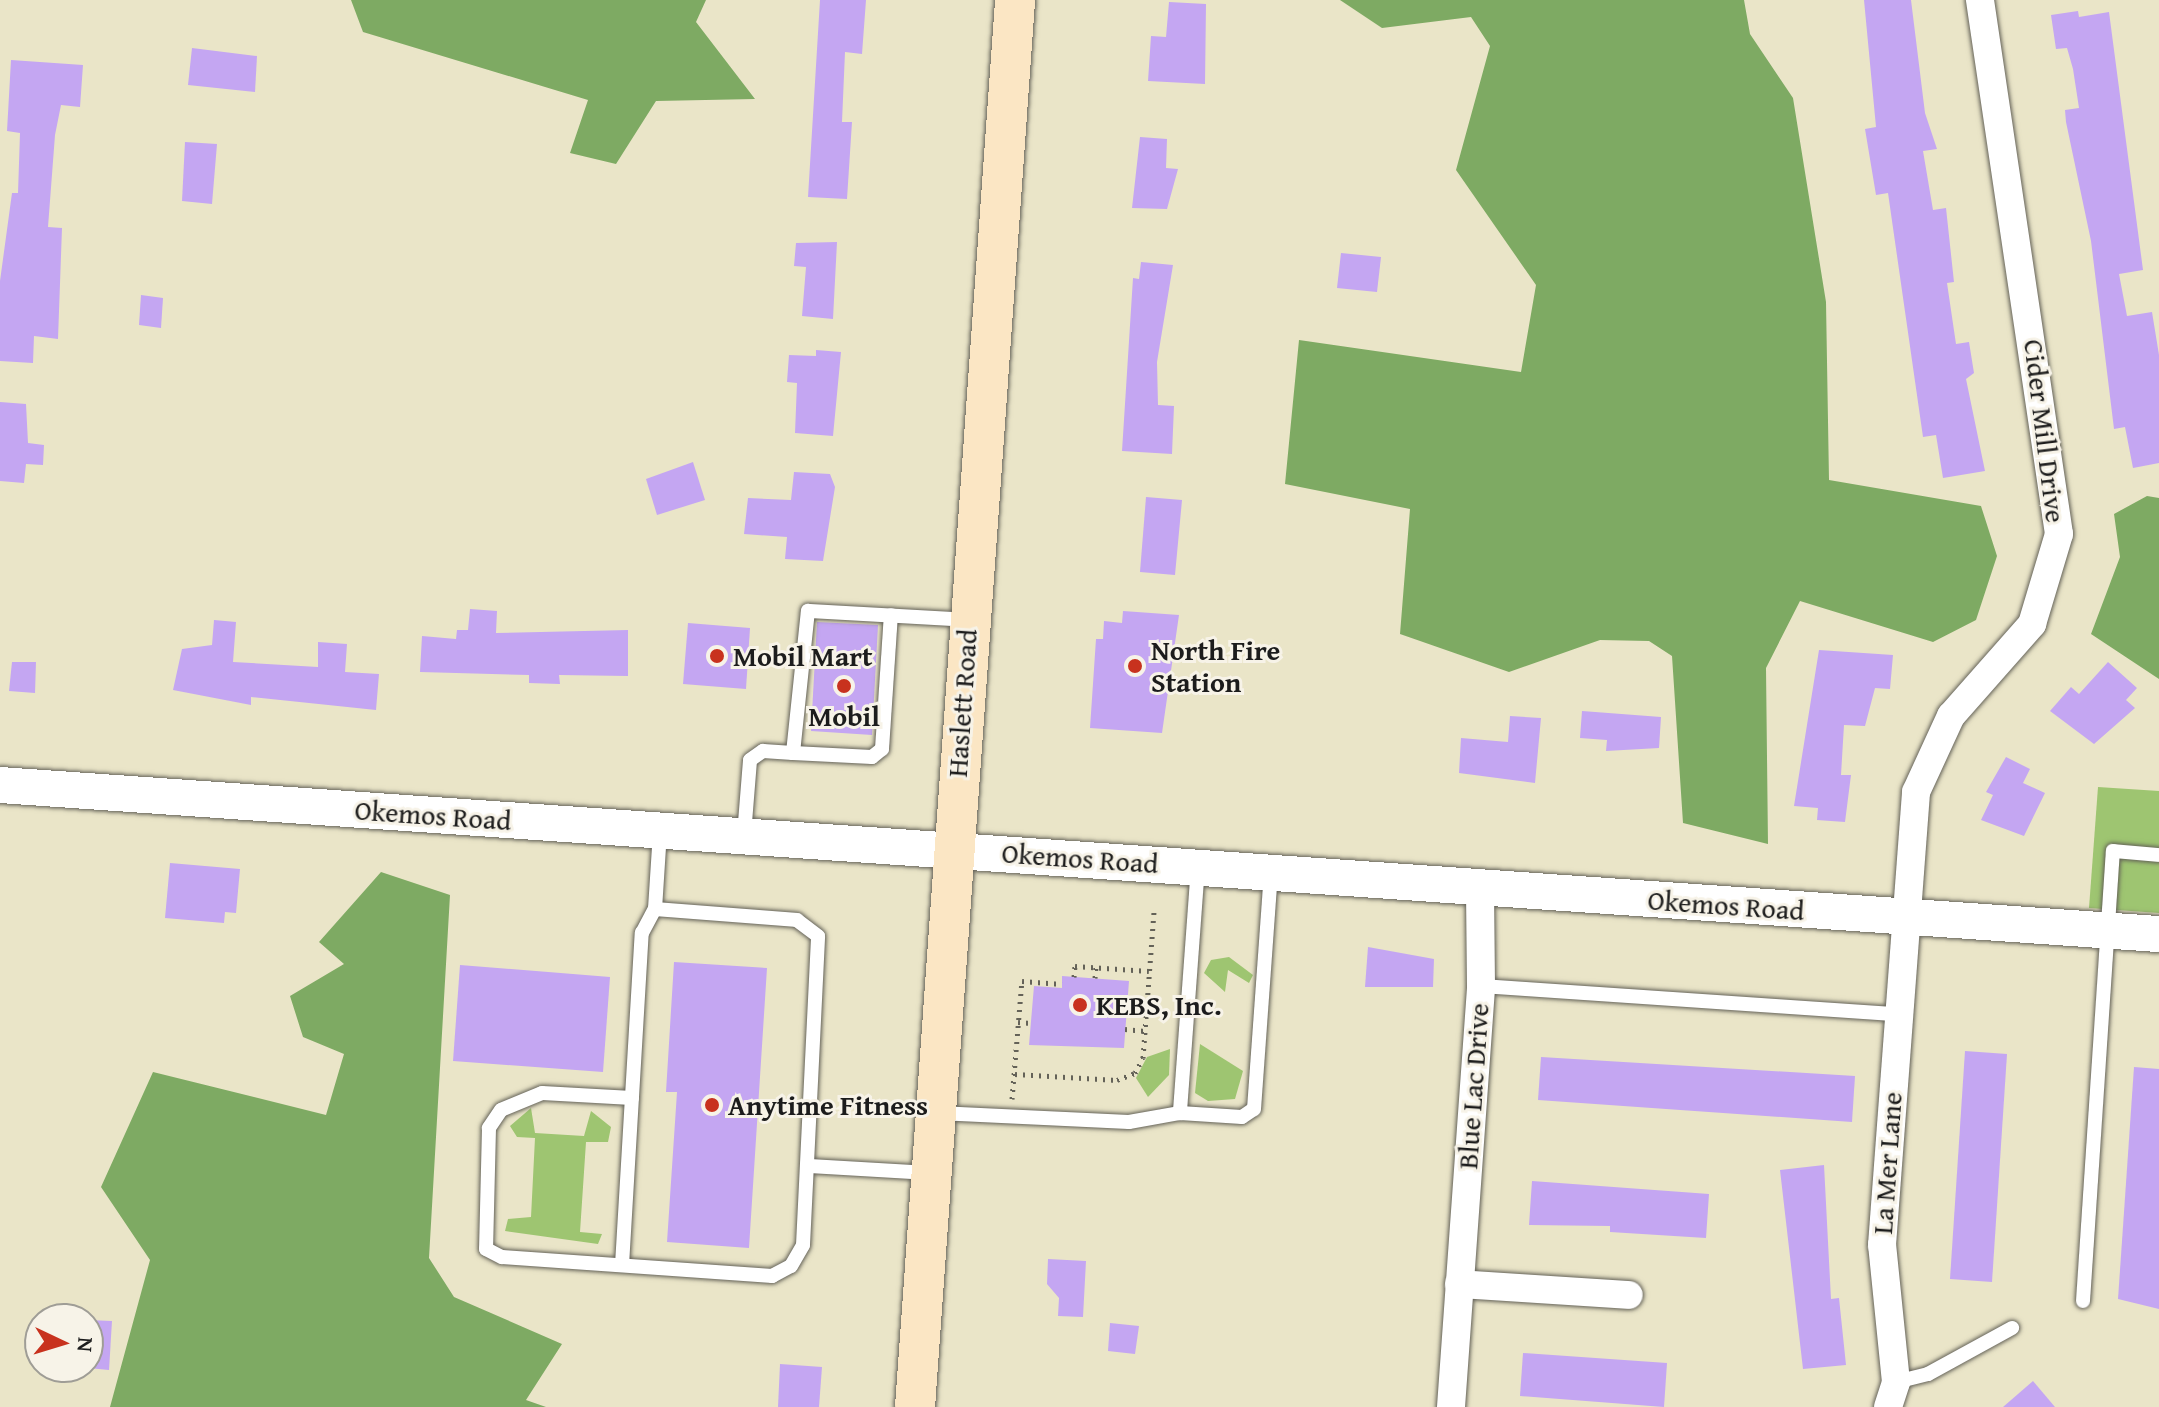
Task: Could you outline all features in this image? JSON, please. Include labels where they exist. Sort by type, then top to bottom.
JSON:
[{"type":"main road","name":"Haslett Road","points":[[915,1407],[968,620],[1015,0]]},
{"type":"street","name":"Cider Mill Drive","points":[[1904,918],[1912,812],[1925,763],[1951,716],[2032,624],[2059,534],[1980,0]]},
{"type":"street","name":"Okemos Road","points":[[0,785],[2159,934]]},
{"type":"street","name":"Blue Lac Drive","points":[[1451,1407],[1481,986],[1480,889]]},
{"type":"street","name":"La Mer Lane","points":[[1892,1394],[1882,1245],[1904,918]]},
{"type":"street","points":[[1459,1284],[1629,1295]]},
{"type":"lane","points":[[793,753],[804,707],[808,611],[968,620]]},
{"type":"lane","points":[[744,836],[750,760],[763,751],[878,755],[882,665],[891,615]]},
{"type":"lane","points":[[622,1265],[642,933],[655,909],[660,831]]},
{"type":"lane","points":[[2083,1301],[2111,931],[2113,851],[2159,855]]},
{"type":"lane","points":[[1180,1113],[1198,866]]},
{"type":"lane","points":[[935,1112],[1129,1122],[1180,1113],[1242,1117],[1254,1109],[1271,871]]},
{"type":"lane","points":[[632,1098],[542,1093],[501,1110],[489,1128],[482,1232],[486,1249],[502,1257],[782,1273],[803,1245],[818,936],[797,920],[655,909]]},
{"type":"lane","points":[[1481,986],[1897,1014]]},
{"type":"lane","points":[[808,1166],[931,1173]]},
{"type":"lane","points":[[1892,1394],[2012,1328]]},
{"type":"path","points":[[1062,984],[1022,981],[1015,1074],[1127,1078],[1143,1058],[1154,910]]},
{"type":"path","points":[[1074,977],[1075,966],[1149,971]]},
{"type":"path","points":[[1095,978],[1096,967]]},
{"type":"path","points":[[1018,1022],[1031,1023]]},
{"type":"path","points":[[1125,1029],[1145,1031]]},
{"type":"green space","points":[[351,0],[706,0],[696,22],[755,99],[656,101],[616,164],[570,153],[588,100],[363,32]]},
{"type":"green space","points":[[1340,0],[1744,0],[1750,34],[1793,98],[1826,302],[1829,480],[1981,506],[1997,556],[1976,620],[1933,642],[1800,601],[1766,668],[1768,844],[1683,823],[1672,656],[1649,641],[1600,640],[1509,672],[1400,634],[1410,509],[1285,484],[1299,340],[1521,372],[1536,285],[1456,170],[1490,46],[1471,17],[1382,28]]},
{"type":"green space","points":[[2147,496],[2159,498],[2159,679],[2091,634],[2120,557],[2114,514]]},
{"type":"green space","points":[[2098,787],[2159,791],[2159,913],[2089,908]]},
{"type":"green space","points":[[381,872],[450,895],[429,1258],[454,1297],[562,1344],[526,1400],[546,1407],[110,1407],[150,1260],[101,1187],[153,1072],[326,1115],[344,1054],[303,1037],[290,996],[344,964],[319,942]]},
{"type":"green space","points":[[1229,957],[1253,975],[1249,983],[1228,970],[1225,992],[1204,973],[1211,960]]},
{"type":"green space","points":[[1200,1044],[1243,1071],[1235,1099],[1208,1101],[1195,1093]]},
{"type":"green space","points":[[1170,1049],[1169,1075],[1148,1097],[1136,1078],[1147,1057]]},
{"type":"green space","points":[[531,1108],[535,1133],[584,1136],[591,1111],[611,1127],[608,1142],[586,1142],[580,1232],[602,1234],[598,1244],[505,1231],[508,1219],[531,1217],[535,1138],[517,1137],[510,1126]]},
{"type":"building","points":[[820,0],[866,0],[862,54],[845,52],[842,122],[852,122],[847,199],[808,197]]},
{"type":"building","points":[[1864,0],[1911,0],[1925,113],[1937,149],[1923,151],[1933,210],[1946,208],[1954,282],[1947,283],[1956,344],[1969,342],[1974,373],[1966,379],[1985,471],[1943,478],[1936,435],[1923,437],[1888,193],[1876,195],[1865,129],[1876,127]]},
{"type":"building","points":[[1169,2],[1206,4],[1205,84],[1148,81],[1151,36],[1166,37]]},
{"type":"building","points":[[2078,11],[2079,17],[2109,12],[2143,270],[2119,274],[2127,316],[2152,312],[2159,355],[2159,463],[2133,468],[2125,427],[2114,429],[2091,241],[2066,122],[2065,110],[2079,108],[2073,69],[2067,48],[2056,49],[2051,15]]},
{"type":"building","points":[[192,48],[257,56],[255,92],[188,85]]},
{"type":"building","points":[[11,60],[83,65],[80,107],[61,105],[55,135],[48,227],[62,228],[58,339],[34,336],[33,363],[0,361],[0,281],[12,193],[18,193],[20,133],[7,131]]},
{"type":"building","points":[[1140,137],[1167,139],[1166,168],[1178,169],[1167,209],[1132,208]]},
{"type":"building","points":[[185,142],[217,144],[212,204],[182,201]]},
{"type":"building","points":[[837,242],[833,319],[802,316],[806,267],[794,266],[796,243]]},
{"type":"building","points":[[1341,253],[1381,257],[1377,292],[1337,288]]},
{"type":"building","points":[[1141,262],[1173,265],[1157,362],[1158,405],[1174,406],[1172,454],[1122,451],[1133,278],[1139,279]]},
{"type":"building","points":[[141,295],[163,298],[161,328],[139,325]]},
{"type":"building","points":[[816,350],[841,352],[833,436],[795,433],[797,383],[787,382],[789,355],[816,356]]},
{"type":"building","points":[[0,402],[26,404],[28,443],[44,445],[43,465],[26,464],[24,483],[0,481]]},
{"type":"building","points":[[693,462],[705,500],[657,515],[646,479]]},
{"type":"building","points":[[794,472],[830,474],[835,487],[823,561],[785,559],[787,537],[744,534],[748,498],[791,500]]},
{"type":"building","points":[[1146,497],[1182,500],[1175,575],[1140,572]]},
{"type":"building","points":[[470,609],[497,611],[496,633],[628,630],[628,676],[559,675],[560,684],[529,683],[529,675],[420,672],[422,636],[456,639],[457,630],[468,630]]},
{"type":"building","name":"North Fire Station","points":[[1123,611],[1179,615],[1162,733],[1090,728],[1096,639],[1103,639],[1104,621],[1122,623]]},
{"type":"building","points":[[214,620],[236,622],[233,662],[318,667],[318,642],[347,644],[345,672],[379,674],[376,710],[251,697],[251,705],[173,690],[182,649],[212,645]]},
{"type":"building","name":"Mobil","points":[[817,622],[878,625],[872,735],[811,731]]},
{"type":"building","name":"Mobil Mart","points":[[688,623],[750,628],[746,689],[683,684]]},
{"type":"building","points":[[1819,650],[1893,655],[1890,689],[1875,688],[1865,726],[1844,725],[1841,775],[1851,775],[1845,822],[1817,820],[1818,808],[1794,806]]},
{"type":"building","points":[[12,662],[36,662],[35,693],[9,691]]},
{"type":"building","points":[[2108,662],[2137,688],[2126,700],[2135,708],[2094,744],[2050,711],[2071,687],[2079,694]]},
{"type":"building","points":[[1582,711],[1661,717],[1659,748],[1606,751],[1607,740],[1580,738]]},
{"type":"building","points":[[1510,716],[1541,718],[1535,783],[1459,773],[1461,738],[1508,742]]},
{"type":"building","points":[[2006,757],[2030,769],[2023,783],[2045,793],[2024,836],[1981,820],[1993,795],[1986,792]]},
{"type":"building","points":[[170,863],[240,869],[236,913],[225,912],[224,923],[165,918]]},
{"type":"building","points":[[1368,947],[1434,959],[1433,987],[1365,987]]},
{"type":"building","points":[[674,962],[767,968],[749,1248],[667,1242],[677,1092],[666,1092]]},
{"type":"building","points":[[460,965],[610,977],[603,1072],[453,1061]]},
{"type":"building","name":"KEBS, Inc.","points":[[1062,976],[1129,981],[1124,1048],[1029,1045],[1034,986],[1062,988]]},
{"type":"building","points":[[1965,1051],[2007,1054],[1992,1282],[1950,1279]]},
{"type":"building","points":[[1541,1057],[1855,1076],[1852,1122],[1538,1100]]},
{"type":"building","points":[[2134,1067],[2159,1069],[2159,1309],[2118,1299]]},
{"type":"building","points":[[1824,1165],[1831,1299],[1839,1298],[1846,1365],[1803,1369],[1780,1170]]},
{"type":"building","points":[[1532,1181],[1709,1194],[1706,1238],[1610,1232],[1610,1226],[1529,1225]]},
{"type":"building","points":[[1048,1259],[1086,1261],[1083,1317],[1058,1316],[1059,1298],[1047,1284]]},
{"type":"building","points":[[104,1321],[112,1321],[109,1370],[104,1370]]},
{"type":"building","points":[[1110,1323],[1139,1326],[1135,1354],[1108,1351]]},
{"type":"building","points":[[1523,1353],[1667,1363],[1664,1407],[1520,1396]]},
{"type":"building","points":[[780,1364],[822,1367],[819,1407],[778,1407]]},
{"type":"building","points":[[2033,1381],[2055,1407],[2003,1407]]},
{"type":"place","name":"Mobil Mart","points":[[717,656]]},
{"type":"place","name":"North Fire Station","points":[[1135,666]]},
{"type":"place","name":"Mobil","points":[[844,686]]},
{"type":"place","name":"KEBS, Inc.","points":[[1080,1005]]},
{"type":"place","name":"Anytime Fitness","points":[[712,1105]]}]
